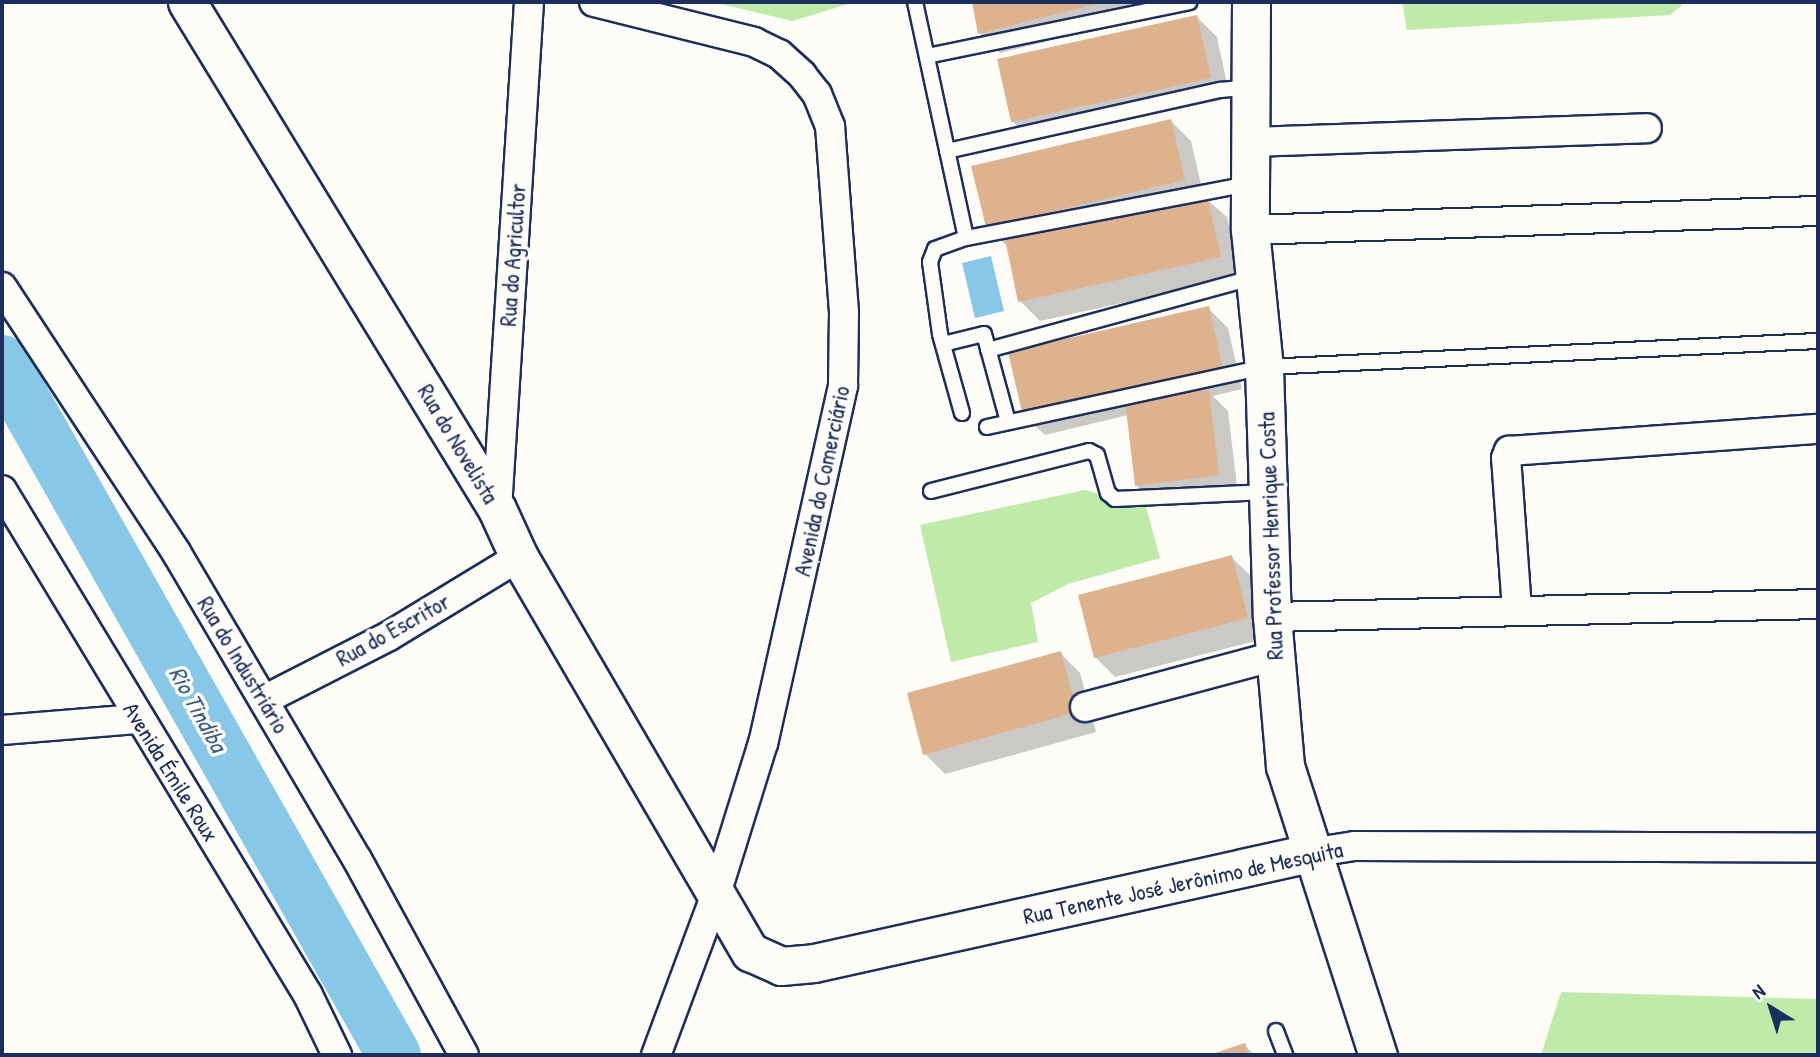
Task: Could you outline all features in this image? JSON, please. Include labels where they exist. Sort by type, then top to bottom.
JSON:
[{"type":"street","name":"Rua do Novelista","points":[[187,2],[497,509],[520,557],[716,894]]},
{"type":"street","name":"Rua do Agricultor","points":[[497,509],[529,2]]},
{"type":"street","name":"Avenida do Comerciário","points":[[594,2],[754,42],[779,54],[817,94],[830,126],[844,313],[843,386],[763,743],[716,894],[656,1055]]},
{"type":"street","name":"Rua Professor Henrique Costa","points":[[1251,2],[1250,230],[1265,367],[1272,617],[1284,766],[1310,853],[1378,1055]]},
{"type":"street","points":[[1251,142],[1647,128]]},
{"type":"street","points":[[1250,230],[1818,211]]},
{"type":"street","name":"Rua do Industriário","points":[[2,287],[176,552],[264,700],[464,1055]]},
{"type":"street","points":[[1517,610],[1506,457],[1509,451],[1818,429]]},
{"type":"street","name":"Avenida Émile Roux","points":[[2,490],[137,719],[308,995],[337,1055]]},
{"type":"street","name":"Rua do Escritor","points":[[264,700],[389,636],[520,557]]},
{"type":"street","points":[[1272,617],[1818,604]]},
{"type":"street","points":[[1085,707],[1275,656]]},
{"type":"street","points":[[2,730],[137,719]]},
{"type":"street","name":"Rua Tenente José Jerônimo de Mesquita","points":[[716,894],[750,952],[781,966],[814,963],[1310,853],[1354,846],[1818,848]]},
{"type":"lane","points":[[915,2],[966,238]]},
{"type":"lane","points":[[927,56],[1190,2]]},
{"type":"lane","points":[[947,151],[1221,90],[1251,87]]},
{"type":"lane","points":[[962,413],[943,344],[930,255],[935,249],[966,238],[1249,184]]},
{"type":"lane","points":[[988,350],[1255,276]]},
{"type":"lane","points":[[943,344],[984,334],[1008,422]]},
{"type":"lane","points":[[987,427],[1265,367],[1818,341]]},
{"type":"lane","points":[[930,491],[1089,451],[1097,455],[1108,493],[1115,499],[1268,492]]},
{"type":"lane","points":[[1276,1031],[1284,1055]]},
{"type":"green space","points":[[713,2],[855,2],[792,21]]},
{"type":"green space","points":[[1402,2],[1686,2],[1670,15],[1407,30]]},
{"type":"green space","points":[[1085,490],[1146,507],[1160,558],[1068,584],[1031,603],[1038,642],[951,662],[920,525]]},
{"type":"green space","points":[[1561,992],[1818,999],[1818,1055],[1541,1055]]},
{"type":"water","points":[[991,256],[1004,311],[975,318],[962,263]]},
{"type":"building","points":[[972,2],[1100,2],[1100,3],[978,34]]},
{"type":"building","points":[[1197,15],[1211,78],[1011,122],[997,59]]},
{"type":"building","points":[[1171,119],[1185,180],[986,227],[971,166]]},
{"type":"building","points":[[1207,195],[1221,257],[1018,302],[1005,239]]},
{"type":"building","points":[[1209,306],[1223,369],[1023,416],[1008,352]]},
{"type":"building","points":[[1209,390],[1219,475],[1135,486],[1125,400]]},
{"type":"building","points":[[1232,555],[1248,618],[1094,658],[1078,595]]},
{"type":"building","points":[[1061,651],[1077,712],[923,755],[907,693]]},
{"type":"building","points":[[1245,1043],[1249,1055],[1209,1055]]},
{"type":"waterway","name":"Rio Tindiba","points":[[2,362],[394,1055]]}]
